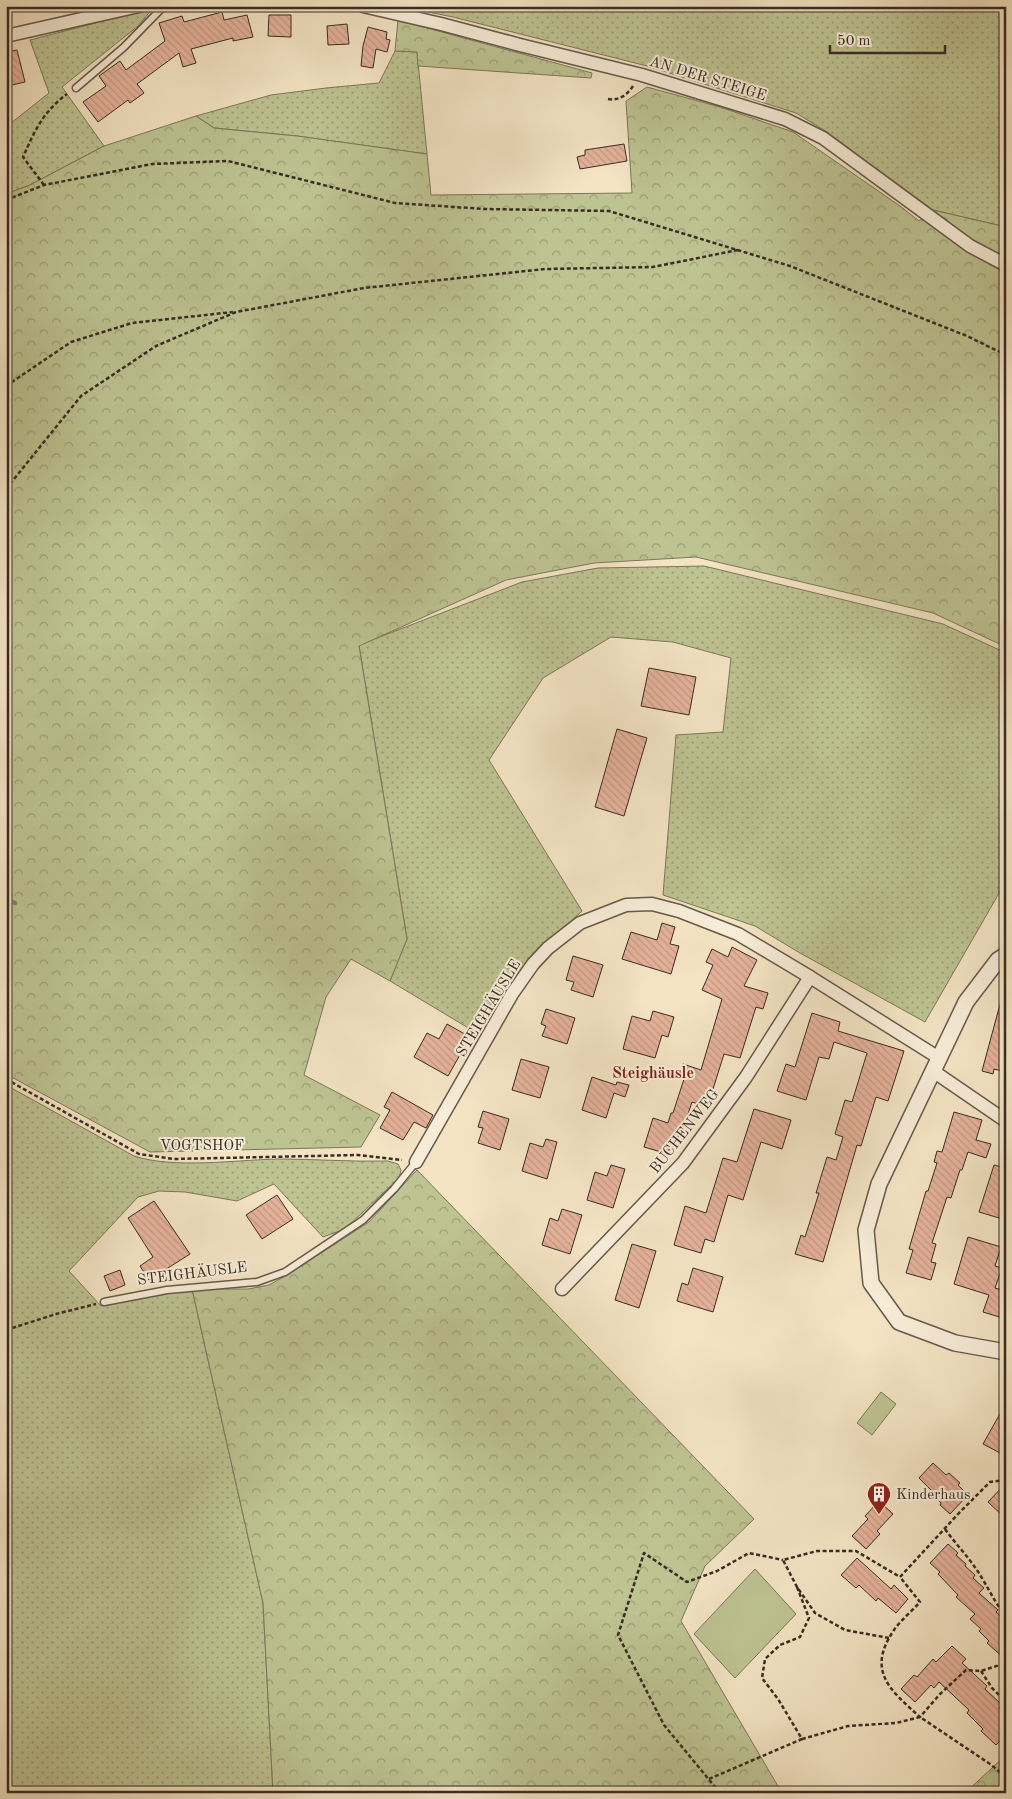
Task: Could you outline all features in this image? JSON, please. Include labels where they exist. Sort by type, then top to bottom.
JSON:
[{"type":"street","points":[[6,36],[139,6]]},
{"type":"street","name":"AN DER STEIGE","points":[[363,6],[642,75],[785,119],[823,138],[970,246],[1006,265]]},
{"type":"street","name":"STEIGHÄUSLE","points":[[416,1162],[512,994],[533,964],[548,948],[580,923],[626,904],[652,904],[679,911],[738,934],[810,977],[936,1065],[1006,1121]]},
{"type":"street","points":[[1006,955],[998,960],[966,1002],[878,1184],[866,1230],[871,1282],[899,1322],[955,1343],[1006,1352]]},
{"type":"street","name":"BUCHENWEG","points":[[562,1289],[683,1163],[746,1077],[810,977]]},
{"type":"lane","points":[[76,88],[124,47],[164,6]]},
{"type":"lane","name":"STEIGHÄUSLE","points":[[104,1302],[167,1290],[257,1282],[285,1272],[363,1220],[394,1189],[416,1162]]},
{"type":"path","points":[[608,99],[612,100],[623,97],[642,75]]},
{"type":"path","points":[[44,185],[23,157],[38,124],[56,102],[76,88]]},
{"type":"path","points":[[6,200],[44,185],[152,164],[228,162],[395,203],[485,209],[609,211],[790,266],[967,336],[1006,355]]},
{"type":"path","points":[[6,386],[71,342],[132,323],[236,312],[364,288],[545,269],[653,267],[740,250]]},
{"type":"path","points":[[6,489],[81,396],[156,346],[236,312]]},
{"type":"path","name":"VOGTSHOF","points":[[6,1079],[138,1154],[174,1159],[358,1155],[416,1162]]},
{"type":"path","points":[[1006,1259],[1001,1277],[1006,1279]]},
{"type":"path","points":[[6,1330],[56,1314],[104,1302]]},
{"type":"path","points":[[900,1577],[990,1482],[1006,1480]]},
{"type":"path","points":[[945,1528],[956,1545],[975,1567],[990,1594],[1006,1616]]},
{"type":"path","points":[[720,1793],[664,1725],[618,1635],[644,1553],[687,1582],[717,1571],[749,1553],[784,1560],[817,1551],[856,1551],[900,1577],[920,1602],[894,1630],[881,1655],[884,1679],[900,1699],[920,1717],[990,1764],[1006,1777]]},
{"type":"path","points":[[784,1560],[809,1618],[800,1637],[780,1645],[765,1659],[762,1678],[778,1699],[802,1739]]},
{"type":"path","points":[[797,1587],[815,1613],[845,1630],[890,1638]]},
{"type":"path","points":[[709,1780],[802,1739],[848,1726],[896,1723],[920,1717],[940,1694],[966,1670],[981,1671],[1006,1663]]},
{"type":"path","points":[[981,1671],[992,1688],[1006,1702]]},
{"type":"green space","points":[[398,6],[1006,6],[1006,227],[933,210],[827,132],[796,113],[647,66],[453,17]]},
{"type":"green space","points":[[153,8],[138,26],[62,87],[104,146],[30,185],[6,194],[6,127],[49,93],[30,40]]},
{"type":"green space","points":[[398,20],[592,73],[591,78],[418,66],[417,52],[395,51]]},
{"type":"green space","points":[[395,51],[417,52],[427,154],[297,136],[214,128],[196,116],[271,95],[379,83]]},
{"type":"green space","points":[[647,87],[720,107],[793,132],[919,221],[933,210],[1006,227],[1006,647],[933,613],[696,557],[594,563],[506,580],[359,646],[407,939],[390,981],[351,959],[326,997],[304,1075],[380,1115],[361,1147],[150,1152],[6,1074],[6,194],[30,185],[104,146],[196,116],[214,128],[297,136],[427,154],[431,195],[632,193],[626,101]]},
{"type":"green space","points":[[704,566],[943,624],[1006,653],[1006,881],[925,1022],[755,926],[663,895],[676,735],[723,732],[731,658],[673,642],[611,637],[543,678],[489,760],[582,911],[529,960],[470,1029],[390,981],[407,939],[359,645],[522,582],[598,568]]},
{"type":"green space","points":[[6,1085],[134,1156],[150,1160],[186,1163],[278,1159],[388,1161],[398,1164],[401,1170],[399,1178],[345,1229],[323,1237],[274,1184],[237,1201],[185,1192],[159,1191],[138,1197],[69,1271],[101,1306],[192,1289],[263,1603],[273,1793],[6,1793]]},
{"type":"green space","points":[[417,1170],[754,1519],[705,1566],[681,1621],[782,1793],[273,1793],[263,1603],[192,1289],[248,1289],[269,1285],[369,1222]]},
{"type":"green space","points":[[881,1392],[896,1404],[872,1435],[857,1423]]},
{"type":"green space","points":[[755,1569],[796,1614],[735,1678],[694,1634]]},
{"type":"green space","points":[[1006,1755],[1006,1793],[965,1793]]},
{"type":"building","points":[[222,12],[224,20],[247,15],[253,37],[233,41],[233,38],[191,49],[196,63],[183,67],[179,53],[137,84],[144,93],[130,103],[128,100],[98,122],[83,102],[106,86],[99,76],[120,61],[126,70],[165,41],[159,23],[182,16],[184,22]]},
{"type":"building","points":[[269,15],[291,15],[291,37],[268,36]]},
{"type":"building","points":[[347,24],[349,44],[328,45],[327,26]]},
{"type":"building","points":[[368,27],[387,32],[386,39],[390,40],[387,52],[376,49],[373,68],[361,66],[363,46]]},
{"type":"building","points":[[17,50],[25,82],[12,85],[10,75],[6,76],[6,52]]},
{"type":"building","points":[[624,144],[627,161],[580,169],[577,157],[585,155],[585,150]]},
{"type":"building","points":[[649,668],[696,677],[689,715],[641,706]]},
{"type":"building","points":[[617,729],[647,738],[624,816],[595,807]]},
{"type":"building","points":[[662,923],[675,927],[670,944],[679,946],[671,974],[622,959],[631,932],[657,940]]},
{"type":"building","points":[[732,947],[757,960],[744,986],[768,993],[763,1009],[756,1007],[740,1058],[724,1054],[713,1089],[710,1088],[704,1106],[692,1102],[676,1144],[671,1142],[668,1154],[644,1147],[653,1118],[668,1123],[671,1113],[673,1113],[684,1079],[679,1077],[683,1064],[701,1070],[722,999],[702,990],[713,965],[706,962],[712,949],[728,957]]},
{"type":"building","points":[[573,956],[603,965],[593,997],[571,990],[574,982],[566,980]]},
{"type":"building","points":[[1002,997],[1006,997],[1006,1072],[994,1069],[993,1074],[982,1071]]},
{"type":"building","points":[[546,1009],[575,1018],[567,1044],[542,1036],[546,1026],[541,1024]]},
{"type":"building","points":[[653,1011],[674,1017],[668,1037],[662,1035],[655,1058],[623,1049],[632,1016],[650,1021]]},
{"type":"building","points":[[812,1013],[840,1022],[838,1031],[904,1051],[888,1101],[876,1097],[861,1146],[857,1145],[823,1262],[795,1254],[801,1235],[805,1237],[819,1193],[816,1193],[827,1157],[836,1160],[843,1137],[835,1134],[845,1100],[852,1102],[867,1053],[834,1042],[829,1059],[819,1057],[806,1100],[777,1091],[786,1064],[795,1067]]},
{"type":"building","points":[[447,1024],[470,1037],[448,1076],[414,1057],[427,1033],[439,1039]]},
{"type":"building","points":[[521,1059],[549,1067],[540,1098],[512,1090]]},
{"type":"building","points":[[592,1077],[616,1085],[617,1082],[629,1085],[625,1097],[614,1093],[606,1118],[582,1110]]},
{"type":"building","points":[[392,1092],[433,1115],[426,1128],[414,1122],[403,1140],[380,1128],[390,1110],[384,1107]]},
{"type":"building","points":[[754,1109],[791,1120],[782,1149],[761,1142],[743,1200],[728,1195],[714,1242],[705,1239],[701,1253],[674,1245],[685,1206],[706,1213],[723,1158],[737,1162]]},
{"type":"building","points":[[483,1111],[509,1119],[500,1150],[478,1143],[483,1128],[478,1127]]},
{"type":"building","points":[[954,1112],[982,1120],[976,1140],[991,1144],[986,1158],[968,1152],[951,1198],[947,1197],[932,1243],[936,1244],[931,1262],[936,1263],[931,1280],[906,1273],[913,1250],[909,1249],[926,1191],[928,1191],[937,1163],[934,1162],[937,1151],[942,1152]]},
{"type":"building","points":[[546,1139],[557,1142],[547,1179],[522,1171],[530,1143],[543,1147]]},
{"type":"building","points":[[611,1165],[625,1169],[613,1208],[587,1200],[595,1172],[607,1176]]},
{"type":"building","points":[[994,1165],[1006,1168],[1006,1220],[979,1212]]},
{"type":"building","points":[[277,1195],[293,1219],[262,1239],[246,1215]]},
{"type":"building","points":[[154,1201],[190,1254],[149,1280],[140,1266],[153,1257],[128,1218]]},
{"type":"building","points":[[562,1209],[582,1215],[570,1254],[542,1245],[550,1218],[558,1221]]},
{"type":"building","points":[[968,1237],[1001,1247],[995,1266],[1002,1268],[995,1288],[1006,1291],[1006,1319],[983,1312],[989,1295],[954,1284]]},
{"type":"building","points":[[632,1244],[656,1251],[639,1308],[615,1300]]},
{"type":"building","points":[[693,1268],[723,1277],[713,1312],[677,1301],[682,1283],[688,1285]]},
{"type":"building","points":[[120,1270],[125,1285],[110,1291],[104,1276]]},
{"type":"building","points":[[1006,1403],[1006,1456],[983,1444]]},
{"type":"building","points":[[933,1463],[946,1475],[949,1473],[960,1483],[958,1485],[968,1495],[950,1514],[940,1505],[941,1503],[932,1491],[919,1478]]},
{"type":"building","points":[[1006,1483],[1006,1519],[988,1502]]},
{"type":"building","points":[[879,1501],[893,1514],[877,1531],[880,1534],[866,1549],[852,1536],[868,1519],[865,1516]]},
{"type":"building","points":[[948,1544],[958,1553],[956,1555],[966,1564],[965,1566],[975,1575],[973,1578],[984,1588],[979,1593],[998,1610],[996,1612],[1006,1621],[1006,1660],[987,1643],[989,1641],[979,1631],[981,1629],[970,1619],[975,1614],[956,1597],[958,1595],[938,1574],[940,1572],[930,1563]]},
{"type":"building","points":[[857,1558],[891,1589],[894,1585],[908,1599],[896,1613],[878,1598],[876,1601],[859,1585],[856,1588],[841,1575]]},
{"type":"building","points":[[952,1646],[966,1659],[962,1663],[987,1686],[985,1689],[1002,1705],[999,1708],[1006,1714],[1006,1734],[996,1745],[981,1731],[983,1729],[967,1713],[969,1710],[939,1682],[934,1688],[931,1685],[915,1702],[901,1689],[914,1675],[917,1677],[933,1659],[936,1662]]},
{"type":"waterway","points":[[6,899],[15,903]]},
{"type":"place","name":"Kinderhaus","points":[[879,1515]]},
{"type":"district","name":"Steighäusle","points":[[653,1072]]}]
